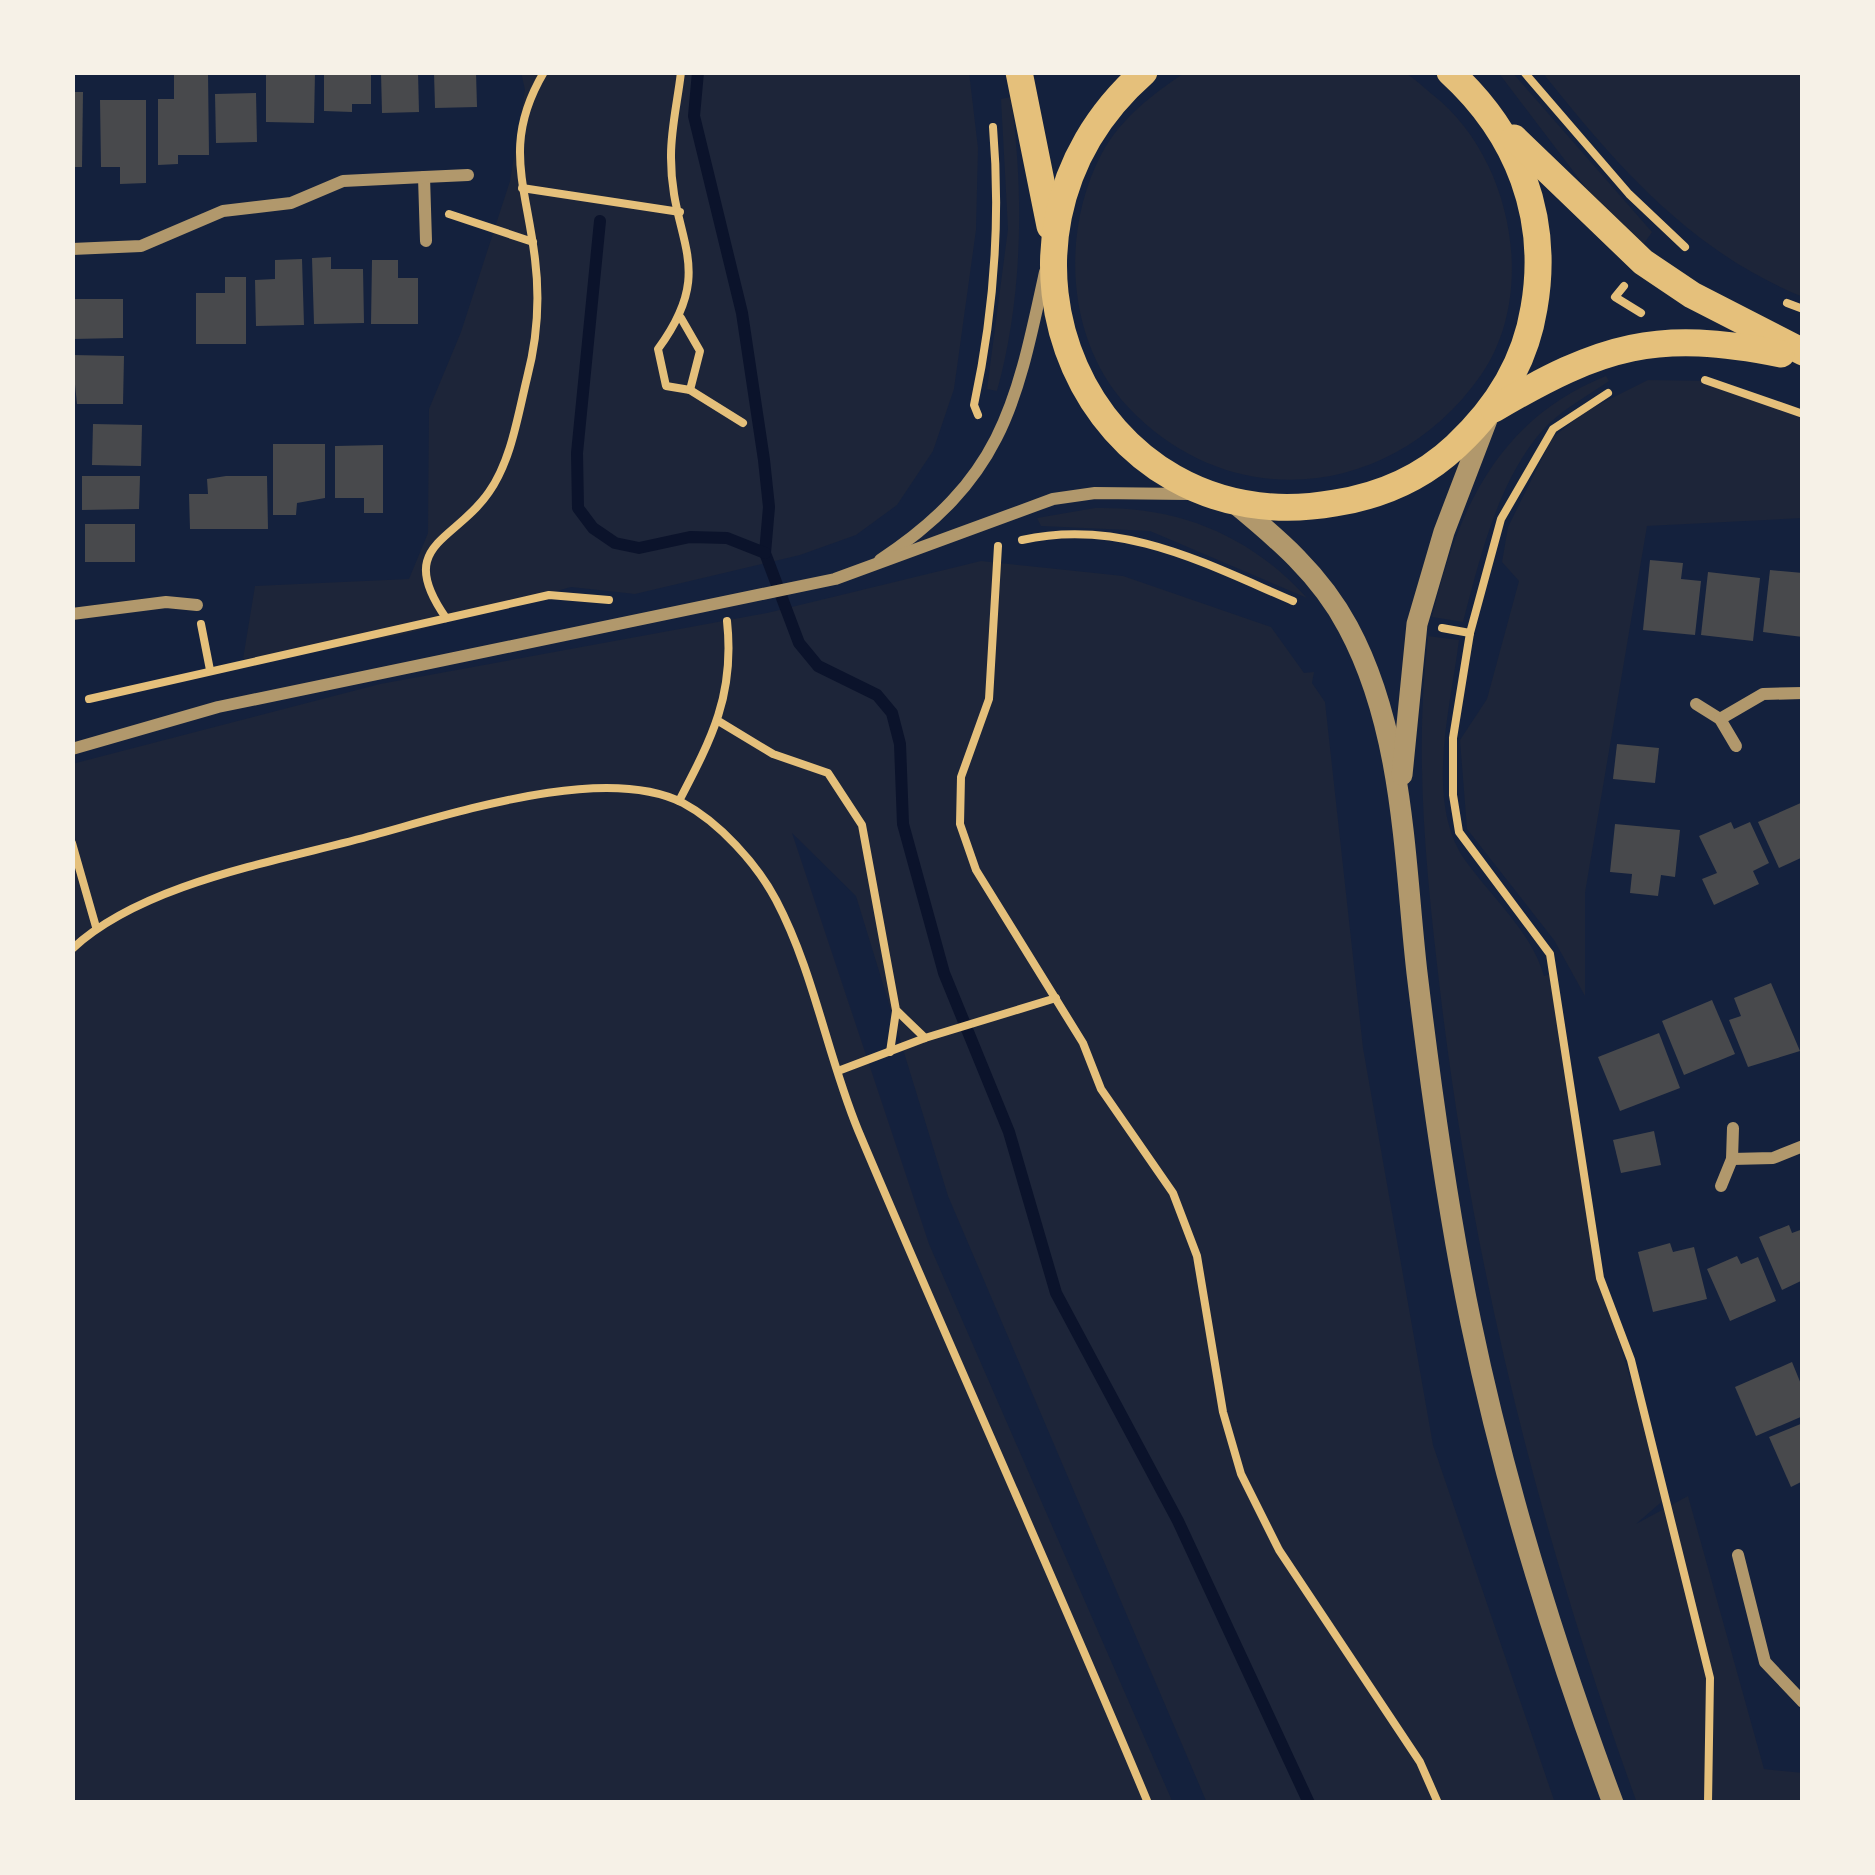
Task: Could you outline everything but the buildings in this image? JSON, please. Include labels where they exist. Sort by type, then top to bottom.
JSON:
[{"type":"main road","points":[[1019,72],[1051,241],[1054,310],[1075,370],[1098,406],[1157,466],[1223,498],[1303,509],[1373,497],[1436,465],[1490,413],[1557,372],[1643,342],[1737,345],[1803,355]]},
{"type":"main road","points":[[1051,241],[1070,165],[1108,104],[1144,72]]},
{"type":"main road","points":[[1450,72],[1470,84],[1498,123],[1531,191],[1542,267],[1528,343],[1490,413]]},
{"type":"main road","points":[[1498,123],[1643,262],[1692,295],[1803,355]]},
{"type":"street","points":[[72,249],[141,246],[223,212],[291,203],[343,181],[468,175]]},
{"type":"street","points":[[424,177],[426,242]]},
{"type":"street","points":[[869,567],[951,504],[1002,432],[1023,374],[1051,241]]},
{"type":"street","points":[[1400,811],[1417,624],[1444,532],[1490,413]]},
{"type":"street","points":[[72,749],[218,707],[803,587],[1053,499],[1119,492],[1223,498],[1296,555],[1348,627],[1375,688],[1400,811],[1432,1085],[1471,1323],[1532,1562],[1613,1803]]},
{"type":"street","points":[[72,614],[166,602],[197,605]]},
{"type":"street","points":[[1720,719],[1763,694],[1803,693]]},
{"type":"street","points":[[1696,704],[1720,719],[1736,746]]},
{"type":"street","points":[[1720,1186],[1732,1159],[1733,1128]]},
{"type":"street","points":[[1732,1159],[1773,1159],[1803,1146]]},
{"type":"street","points":[[1738,1555],[1765,1662],[1803,1702]]},
{"type":"path","points":[[446,618],[428,586],[428,557],[434,542],[488,495],[504,461],[533,348],[533,242],[522,188],[522,116],[544,72]]},
{"type":"path","points":[[681,72],[671,158],[692,277],[681,318],[658,349],[666,386],[690,390],[742,423]]},
{"type":"path","points":[[1524,72],[1629,194],[1694,255]]},
{"type":"path","points":[[974,405],[993,320],[998,209],[991,108]]},
{"type":"path","points":[[522,188],[680,212]]},
{"type":"path","points":[[425,206],[533,242]]},
{"type":"path","points":[[1615,297],[1642,314]]},
{"type":"path","points":[[1768,297],[1803,309]]},
{"type":"path","points":[[681,318],[700,351],[690,390]]},
{"type":"path","points":[[1690,380],[1712,381],[1803,414]]},
{"type":"path","points":[[1627,386],[1584,405],[1553,429],[1537,451],[1489,552],[1453,738],[1460,832],[1550,954],[1600,1278],[1631,1360],[1710,1678],[1708,1803]]},
{"type":"path","points":[[1026,539],[1048,535],[1149,539],[1305,610]]},
{"type":"path","points":[[998,546],[989,699],[961,777],[960,824],[976,870],[1083,1042],[1101,1089],[1173,1193],[1197,1256],[1222,1412],[1241,1474],[1279,1550],[1420,1762],[1438,1803]]},
{"type":"path","points":[[89,699],[549,595],[591,596],[660,614]]},
{"type":"path","points":[[679,801],[720,722],[730,651],[726,602]]},
{"type":"path","points":[[197,605],[210,670]]},
{"type":"path","points":[[720,722],[772,754],[828,773],[862,825],[896,1010],[890,1052]]},
{"type":"path","points":[[72,949],[97,926],[204,881],[430,820],[600,785],[679,801],[715,825],[774,897],[806,970],[856,1124],[1148,1803]]},
{"type":"path","points":[[72,843],[97,926]]},
{"type":"path","points":[[838,1071],[925,1038],[1056,998]]},
{"type":"path","points":[[896,1010],[925,1038]]},
{"type":"shaded area","points":[[1335,69],[1404,73],[1460,121],[1482,153],[1508,226],[1509,304],[1499,341],[1481,375],[1446,416],[1405,447],[1361,468],[1313,478],[1265,478],[1217,467],[1171,443],[1129,408],[1108,381],[1092,351],[1076,285],[1080,217],[1110,140],[1139,107],[1186,72]]},
{"type":"shaded area","points":[[521,72],[969,72],[978,148],[976,230],[954,389],[933,451],[897,505],[856,535],[800,555],[635,594],[571,587],[398,636],[243,659],[255,586],[409,579],[428,533],[429,409],[461,332],[510,181],[525,90]]},
{"type":"shaded area","points":[[1498,72],[1512,72],[1652,232],[1643,245],[1589,192]]},
{"type":"shaded area","points":[[1542,72],[1803,72],[1803,297],[1762,278],[1690,230],[1627,172]]},
{"type":"shaded area","points":[[1011,97],[1019,245],[1012,319],[997,391],[987,389],[1008,229],[1001,99]]},
{"type":"shaded area","points":[[1606,376],[1609,381],[1548,424],[1526,452],[1492,522],[1463,622],[1432,617],[1455,541],[1488,473],[1537,417]]},
{"type":"shaded area","points":[[1648,380],[1712,381],[1803,409],[1803,518],[1647,526],[1585,893],[1585,996],[1554,940],[1467,829],[1460,740],[1487,699],[1519,581],[1502,562],[1508,527],[1552,438],[1586,411]]},
{"type":"shaded area","points":[[1095,508],[1156,512],[1212,529],[1262,558],[1307,598],[1150,531],[1041,526],[1037,518]]},
{"type":"shaded area","points":[[981,561],[1123,576],[1271,627],[1304,673],[1314,672],[1312,683],[1325,702],[1363,1048],[1433,1445],[1555,1803],[1207,1803],[948,1196],[856,896],[792,833],[929,1244],[1173,1803],[72,1803],[72,764],[380,684],[767,613]]},
{"type":"shaded area","points":[[1428,636],[1459,640],[1443,782],[1453,836],[1465,860],[1520,930],[1544,976],[1554,973],[1600,1278],[1666,1498],[1636,1524],[1688,1496],[1764,1769],[1803,1773],[1803,1803],[1637,1803],[1602,1704],[1515,1402],[1454,1094],[1426,857],[1422,725]]},
{"type":"waterway","points":[[698,72],[694,116],[742,313],[764,460],[769,507],[765,553],[799,643],[818,666],[877,695],[892,713],[900,744],[903,824],[944,973],[1009,1132],[1056,1293],[1178,1521],[1309,1803]]},
{"type":"waterway","points":[[600,221],[577,453],[578,508],[593,528],[615,543],[639,548],[690,537],[727,538],[765,553]]}]
